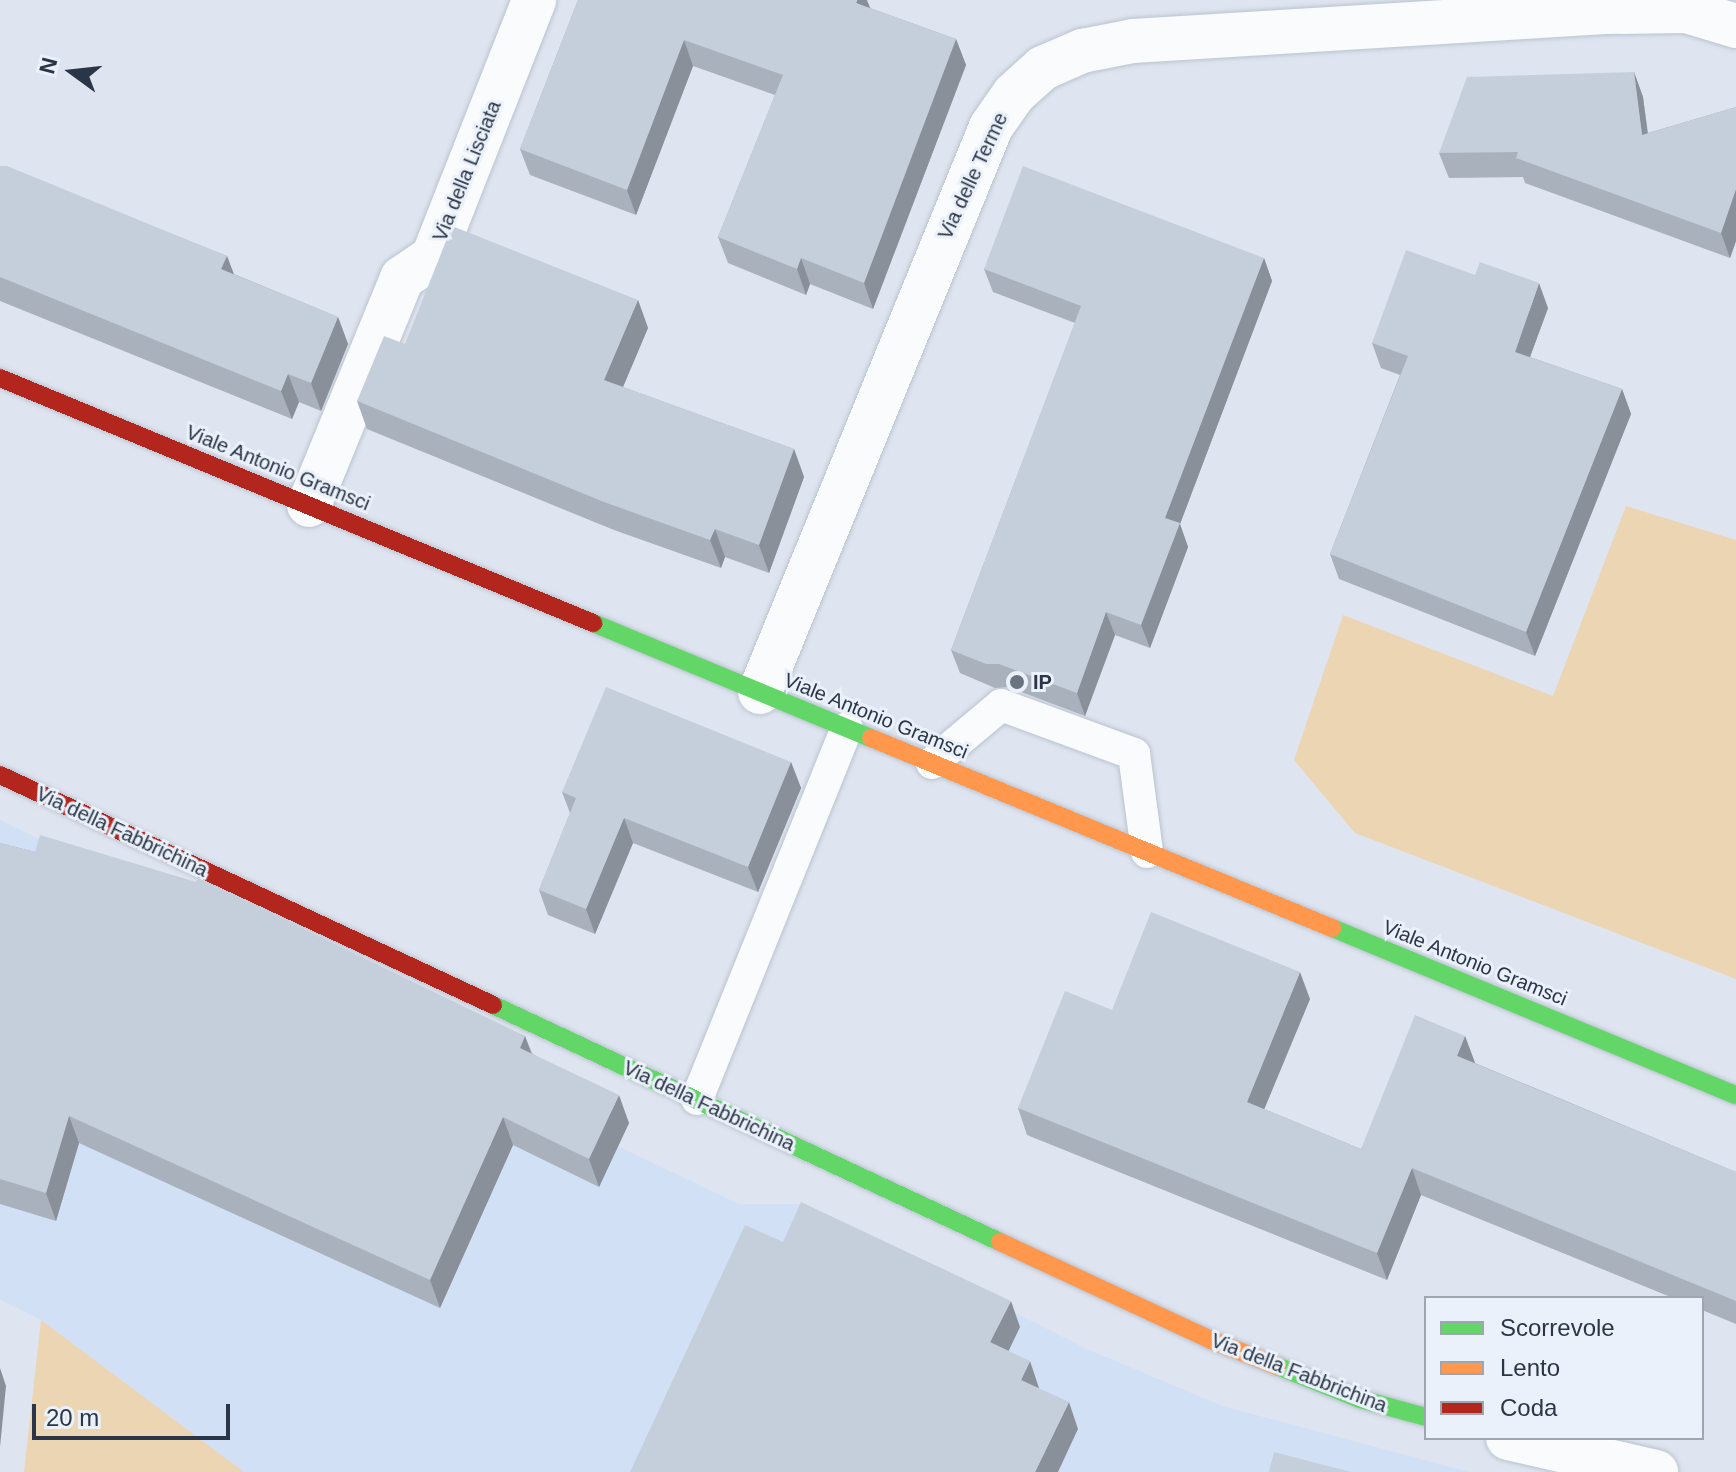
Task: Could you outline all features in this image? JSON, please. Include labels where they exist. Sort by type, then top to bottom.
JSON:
[{"type":"main road","name":"Viale Antonio Gramsci","points":[[0,378],[1736,1095]]},
{"type":"main road","name":"Via della Fabbrichina","points":[[0,775],[1223,1345],[1360,1399],[1424,1416]]},
{"type":"street","name":"Via della Lisciata","points":[[309,505],[402,278],[433,257],[534,0]]},
{"type":"street","name":"Via delle Terme","points":[[760,692],[991,127],[1014,94],[1043,68],[1082,51],[1133,41],[1640,11],[1721,21]]},
{"type":"street","points":[[1517,1440],[1656,1472]]},
{"type":"lane","points":[[932,763],[1001,705],[1134,754],[1147,852]]},
{"type":"lane","points":[[697,1099],[847,728]]},
{"type":"shaded area","points":[[1626,506],[1736,540],[1736,979],[1355,833],[1294,760],[1343,615],[1553,696]]},
{"type":"shaded area","points":[[0,820],[154,894],[618,1146],[739,1204],[800,1204],[1087,1349],[1223,1406],[1469,1472],[244,1472],[41,1320],[0,1300]]},
{"type":"shaded area","points":[[41,1320],[244,1472],[24,1472]]},
{"type":"building","points":[[578,0],[857,0],[856,3],[956,39],[864,283],[801,258],[797,269],[718,237],[783,75],[684,40],[627,190],[520,149]]},
{"type":"building","points":[[1634,72],[1642,135],[1736,107],[1736,189],[1721,233],[1516,158],[1518,152],[1439,153],[1467,77]]},
{"type":"building","points":[[0,166],[7,166],[227,256],[221,269],[338,317],[311,383],[288,374],[281,391],[0,277]]},
{"type":"building","points":[[1023,166],[1264,258],[1165,518],[1180,523],[1141,625],[1106,612],[1077,693],[951,650],[1081,306],[984,269]]},
{"type":"building","points":[[452,226],[638,300],[604,380],[794,449],[759,545],[715,529],[710,540],[604,502],[357,401],[384,336],[405,344]]},
{"type":"building","points":[[1406,250],[1475,275],[1480,262],[1539,283],[1515,352],[1622,389],[1526,632],[1330,554],[1408,356],[1372,343]]},
{"type":"building","points":[[606,687],[791,762],[748,867],[624,818],[586,909],[539,890],[576,798],[562,792]]},
{"type":"building","points":[[40,835],[196,882],[198,878],[525,1036],[520,1048],[619,1095],[589,1159],[503,1117],[430,1280],[69,1116],[46,1193],[0,1179],[0,843],[35,852]]},
{"type":"building","points":[[1151,912],[1300,972],[1247,1102],[1361,1149],[1415,1015],[1465,1036],[1457,1056],[1736,1172],[1736,1301],[1412,1168],[1377,1253],[1018,1108],[1065,991],[1112,1010]]},
{"type":"building","points":[[801,1202],[1011,1301],[990,1342],[1030,1361],[1021,1380],[1069,1402],[1035,1472],[630,1472],[745,1225],[783,1242]]},
{"type":"building","points":[[1274,1452],[1351,1472],[1269,1472]]},
{"type":"traffic: fast","points":[[593,623],[871,738]]},
{"type":"traffic: fast","points":[[1332,928],[1736,1095]]},
{"type":"traffic: fast","points":[[493,1005],[1000,1242]]},
{"type":"traffic: fast","points":[[1277,1366],[1360,1399],[1424,1416]]},
{"type":"traffic: slow","points":[[871,738],[1332,928]]},
{"type":"traffic: slow","points":[[1000,1242],[1211,1340],[1277,1366]]},
{"type":"traffic: jam","points":[[0,378],[593,623]]},
{"type":"traffic: jam","points":[[0,775],[493,1005]]},
{"type":"place","name":"IP","points":[[1017,682]]}]
